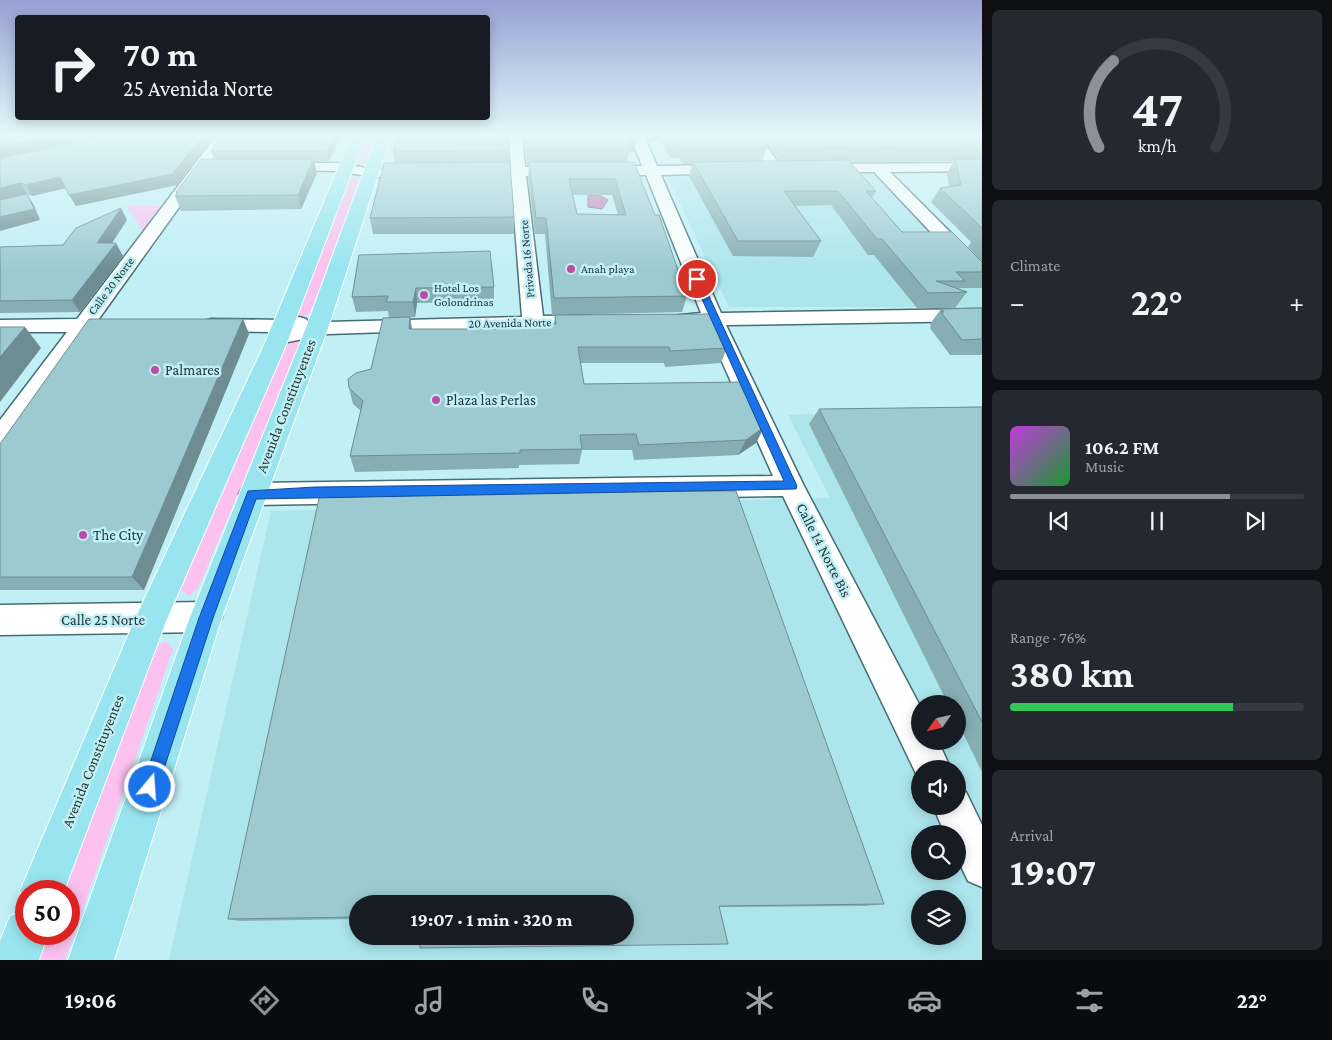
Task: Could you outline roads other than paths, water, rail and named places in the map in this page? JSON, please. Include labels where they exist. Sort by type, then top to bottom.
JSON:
[{"type":"main road","name":"Avenida Constituyentes","points":[[46,880],[151,620],[280,331],[353,180]]},
{"type":"main road","name":"Avenida Constituyentes","points":[[92,960],[206,618],[318,324],[355,180]]},
{"type":"main road","points":[[16,960],[21,945]]},
{"type":"street","name":"Calle 20 Norte","points":[[0,438],[191,180]]},
{"type":"street","name":"Privada 16 Norte","points":[[520,180],[533,322]]},
{"type":"street","name":"Calle 14 Norte Bis","points":[[655,180],[713,319],[792,486],[929,760]]},
{"type":"street","points":[[889,180],[982,275]]},
{"type":"street","points":[[657,320],[982,315]]},
{"type":"street","name":"20 Avenida Norte","points":[[192,325],[280,331],[318,324],[607,321]]},
{"type":"street","points":[[0,326],[113,325]]},
{"type":"street","points":[[252,494],[315,491],[792,486]]},
{"type":"street","name":"Calle 25 Norte","points":[[0,620],[206,618]]},
{"type":"street","points":[[956,815],[982,867]]},
{"type":"place","name":"Anah playa","points":[[571,269]]},
{"type":"place","name":"Hotel Los Golondrinas","points":[[424,295]]},
{"type":"place","name":"Palmares","points":[[155,370]]},
{"type":"place","name":"Plaza las Perlas","points":[[436,400]]},
{"type":"place","name":"The City","points":[[83,535]]}]
